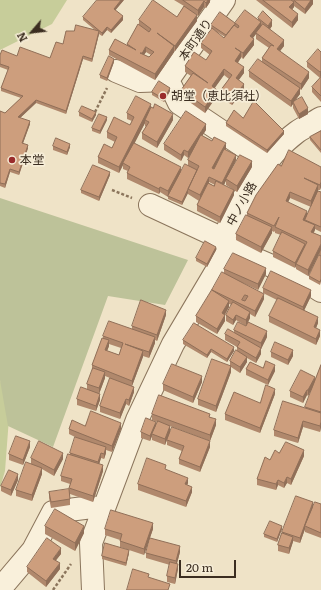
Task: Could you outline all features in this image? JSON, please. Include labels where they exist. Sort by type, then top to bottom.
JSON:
[{"type":"street","name":"本町通り","points":[[168,80],[224,0]]},
{"type":"street","points":[[116,71],[140,82],[168,80],[179,103],[267,162]]},
{"type":"street","name":"中ノ小路","points":[[93,590],[91,543],[103,510],[138,420],[173,344],[196,306],[227,244],[241,200],[267,162],[296,133],[321,118]]},
{"type":"street","points":[[150,205],[227,244],[304,280],[321,291]]},
{"type":"street","points":[[0,589],[33,550],[52,512],[92,507],[103,510]]},
{"type":"path","points":[[95,112],[116,71]]},
{"type":"green space","points":[[0,0],[67,0],[52,24],[0,50]]},
{"type":"green space","points":[[0,198],[188,260],[165,305],[108,296],[53,447],[8,426],[0,380]]},
{"type":"green space","points":[[0,378],[9,418],[5,471],[0,488]]},
{"type":"building","points":[[97,0],[121,0],[114,9],[123,16],[111,30],[107,27],[102,33],[83,17]]},
{"type":"building","points":[[153,0],[177,17],[184,6],[197,15],[175,46],[157,33],[174,46],[155,74],[109,50],[115,39],[136,50],[127,44],[138,24],[149,32],[151,29],[139,20]],"holes":[[[146,47],[154,52],[149,57],[140,53],[142,53]]]},
{"type":"building","points":[[183,0],[208,0],[206,3],[204,1],[198,10]]},
{"type":"building","points":[[263,0],[291,0],[294,2],[289,7],[298,14],[292,22]]},
{"type":"building","points":[[294,0],[311,0],[305,9]]},
{"type":"building","points":[[245,10],[261,22],[250,36],[254,39],[243,53],[235,48],[241,52],[235,61],[244,67],[236,78],[244,84],[232,100],[220,91],[232,75],[224,69],[212,86],[217,90],[205,107],[181,90],[193,73],[208,83],[185,66],[194,52],[206,60],[212,51],[201,43],[212,28],[224,38],[234,25],[238,28],[239,26],[235,23]]},
{"type":"building","points":[[263,11],[272,20],[268,26],[258,18]]},
{"type":"building","points":[[220,12],[235,23],[226,35],[211,25]]},
{"type":"building","points":[[263,24],[284,40],[277,49],[309,72],[301,84],[262,58],[271,45],[274,46],[256,33]]},
{"type":"building","points":[[76,25],[99,31],[92,59],[83,56],[66,111],[36,100],[18,117],[30,121],[22,143],[28,145],[19,172],[10,169],[5,184],[0,183],[0,111],[5,113],[23,96],[1,88],[9,67],[0,64],[0,55],[2,50],[17,56],[20,47],[50,58],[56,42],[63,44],[66,31],[74,31]]},
{"type":"building","points":[[318,49],[321,52],[320,72],[307,62]]},
{"type":"building","points":[[109,56],[114,59],[107,78],[100,75]]},
{"type":"building","points":[[258,59],[300,88],[291,101],[249,71]]},
{"type":"building","points":[[321,77],[321,96],[312,87]]},
{"type":"building","points":[[159,81],[170,88],[164,99],[152,92]]},
{"type":"building","points":[[136,96],[151,104],[119,167],[98,157],[104,144],[112,148],[117,137],[107,132],[114,117],[130,125],[134,117],[127,113]]},
{"type":"building","points":[[302,97],[308,108],[299,114],[293,102]]},
{"type":"building","points":[[254,101],[284,131],[267,150],[226,123],[234,110],[243,118]]},
{"type":"building","points":[[155,104],[173,114],[157,142],[142,133],[149,122],[145,120],[151,107],[153,108]]},
{"type":"building","points":[[82,106],[96,112],[92,119],[79,112]]},
{"type":"building","points":[[186,111],[206,124],[188,152],[184,150],[181,155],[164,144]]},
{"type":"building","points":[[99,114],[107,117],[100,131],[92,128]]},
{"type":"building","points":[[321,131],[321,150],[310,137]]},
{"type":"building","points":[[201,135],[212,141],[214,137],[226,143],[212,168],[214,169],[224,149],[236,155],[222,183],[209,177],[200,195],[188,189],[199,166],[188,160]]},
{"type":"building","points":[[56,138],[70,144],[67,152],[53,146]]},
{"type":"building","points":[[134,143],[181,167],[168,191],[160,187],[159,189],[127,173],[130,167],[123,163]]},
{"type":"building","points":[[289,150],[321,167],[320,185],[304,178],[318,185],[311,201],[290,192],[286,201],[307,211],[303,220],[315,225],[311,232],[321,236],[321,244],[308,270],[296,264],[307,242],[275,227],[279,217],[274,226],[247,213],[256,195],[278,164],[281,166]]},
{"type":"building","points":[[240,155],[252,161],[237,186],[226,179]]},
{"type":"building","points":[[185,164],[197,170],[182,202],[168,196]]},
{"type":"building","points":[[93,165],[110,172],[99,197],[81,190]]},
{"type":"building","points":[[216,181],[234,190],[220,217],[197,205],[208,183],[214,186]]},
{"type":"building","points":[[318,191],[321,192],[321,227],[305,220]]},
{"type":"building","points":[[246,215],[272,227],[261,247],[236,234]]},
{"type":"building","points":[[282,232],[305,244],[295,263],[273,251]]},
{"type":"building","points":[[205,241],[216,247],[207,264],[196,258]]},
{"type":"building","points":[[233,253],[266,268],[258,284],[224,269]]},
{"type":"building","points":[[319,255],[321,256],[320,282],[309,276]]},
{"type":"building","points":[[271,271],[311,290],[303,307],[263,288]]},
{"type":"building","points":[[222,272],[264,294],[255,311],[212,290]],"holes":[[[245,295],[248,296],[245,301],[242,300]]]},
{"type":"building","points":[[212,290],[229,301],[222,313],[225,315],[217,329],[196,316]]},
{"type":"building","points":[[278,298],[318,317],[314,327],[320,330],[316,339],[269,316]]},
{"type":"building","points":[[141,300],[166,310],[157,335],[132,326]]},
{"type":"building","points":[[233,302],[250,312],[246,320],[236,315],[233,320],[226,315]]},
{"type":"building","points":[[109,321],[155,337],[149,352],[125,344],[143,351],[132,381],[92,365],[102,338],[109,340],[105,350],[119,355],[123,343],[103,336]]},
{"type":"building","points":[[238,322],[246,326],[248,322],[267,331],[261,343],[234,330]]},
{"type":"building","points":[[194,323],[234,347],[227,359],[211,349],[207,355],[183,340]]},
{"type":"building","points":[[228,329],[261,348],[256,358],[237,347],[240,342],[225,334]]},
{"type":"building","points":[[275,342],[293,350],[288,360],[271,352]]},
{"type":"building","points":[[236,350],[247,357],[240,367],[230,361]]},
{"type":"building","points":[[212,359],[231,366],[216,406],[198,399]]},
{"type":"building","points":[[266,361],[275,365],[268,380],[246,369],[250,362],[263,368]]},
{"type":"building","points":[[172,364],[202,376],[193,397],[163,384]]},
{"type":"building","points":[[321,365],[321,412],[305,407]]},
{"type":"building","points":[[93,368],[105,372],[99,388],[87,384]]},
{"type":"building","points":[[301,370],[315,377],[303,397],[290,391]]},
{"type":"building","points":[[110,378],[134,387],[129,400],[126,399],[120,413],[100,406]]},
{"type":"building","points":[[266,385],[275,389],[260,428],[225,414],[234,392],[260,403]]},
{"type":"building","points":[[81,387],[100,394],[96,406],[77,399]]},
{"type":"building","points":[[159,395],[210,414],[209,417],[216,419],[210,435],[152,414]]},
{"type":"building","points":[[283,401],[321,413],[320,426],[303,421],[298,438],[274,430]]},
{"type":"building","points":[[91,411],[121,423],[112,446],[69,429],[72,420],[85,426]]},
{"type":"building","points":[[146,418],[156,422],[150,436],[141,432]]},
{"type":"building","points":[[158,421],[170,426],[165,439],[152,434]]},
{"type":"building","points":[[172,427],[210,441],[200,467],[179,459],[184,446],[167,440]]},
{"type":"building","points":[[16,436],[30,441],[23,460],[9,454]]},
{"type":"building","points":[[75,437],[106,447],[104,454],[101,453],[98,462],[70,453]]},
{"type":"building","points":[[39,441],[63,453],[54,470],[31,458]]},
{"type":"building","points":[[286,442],[304,450],[291,479],[287,477],[284,483],[278,480],[276,484],[257,479],[265,457],[270,460],[275,450],[279,453]]},
{"type":"building","points":[[68,454],[103,465],[93,496],[69,488],[72,479],[61,476]]},
{"type":"building","points":[[147,458],[166,465],[165,469],[188,478],[185,484],[192,487],[186,501],[138,484]]},
{"type":"building","points":[[26,462],[42,468],[32,495],[16,490]]},
{"type":"building","points":[[9,470],[18,474],[11,490],[1,486]]},
{"type":"building","points":[[69,489],[70,499],[51,502],[49,492]]},
{"type":"building","points":[[296,496],[313,502],[300,538],[282,532]]},
{"type":"building","points":[[315,502],[321,504],[321,533],[305,526]]},
{"type":"building","points":[[55,509],[84,526],[75,543],[45,526]]},
{"type":"building","points":[[111,510],[153,523],[144,549],[120,541],[122,534],[105,529]]},
{"type":"building","points":[[270,521],[282,526],[277,539],[264,534]]},
{"type":"building","points":[[282,533],[293,537],[289,548],[278,545]]},
{"type":"building","points":[[47,538],[61,548],[53,559],[60,563],[46,581],[27,567]]},
{"type":"building","points":[[150,538],[180,546],[176,561],[146,553]]},
{"type":"building","points":[[105,543],[129,550],[126,563],[102,556]]},
{"type":"building","points":[[170,562],[178,564],[175,578],[167,576]]},
{"type":"building","points":[[133,569],[149,574],[148,577],[170,584],[168,590],[127,590]]},
{"type":"place","name":"胡堂（恵比須社）","points":[[163,96]]},
{"type":"place","name":"本堂","points":[[12,160]]}]
